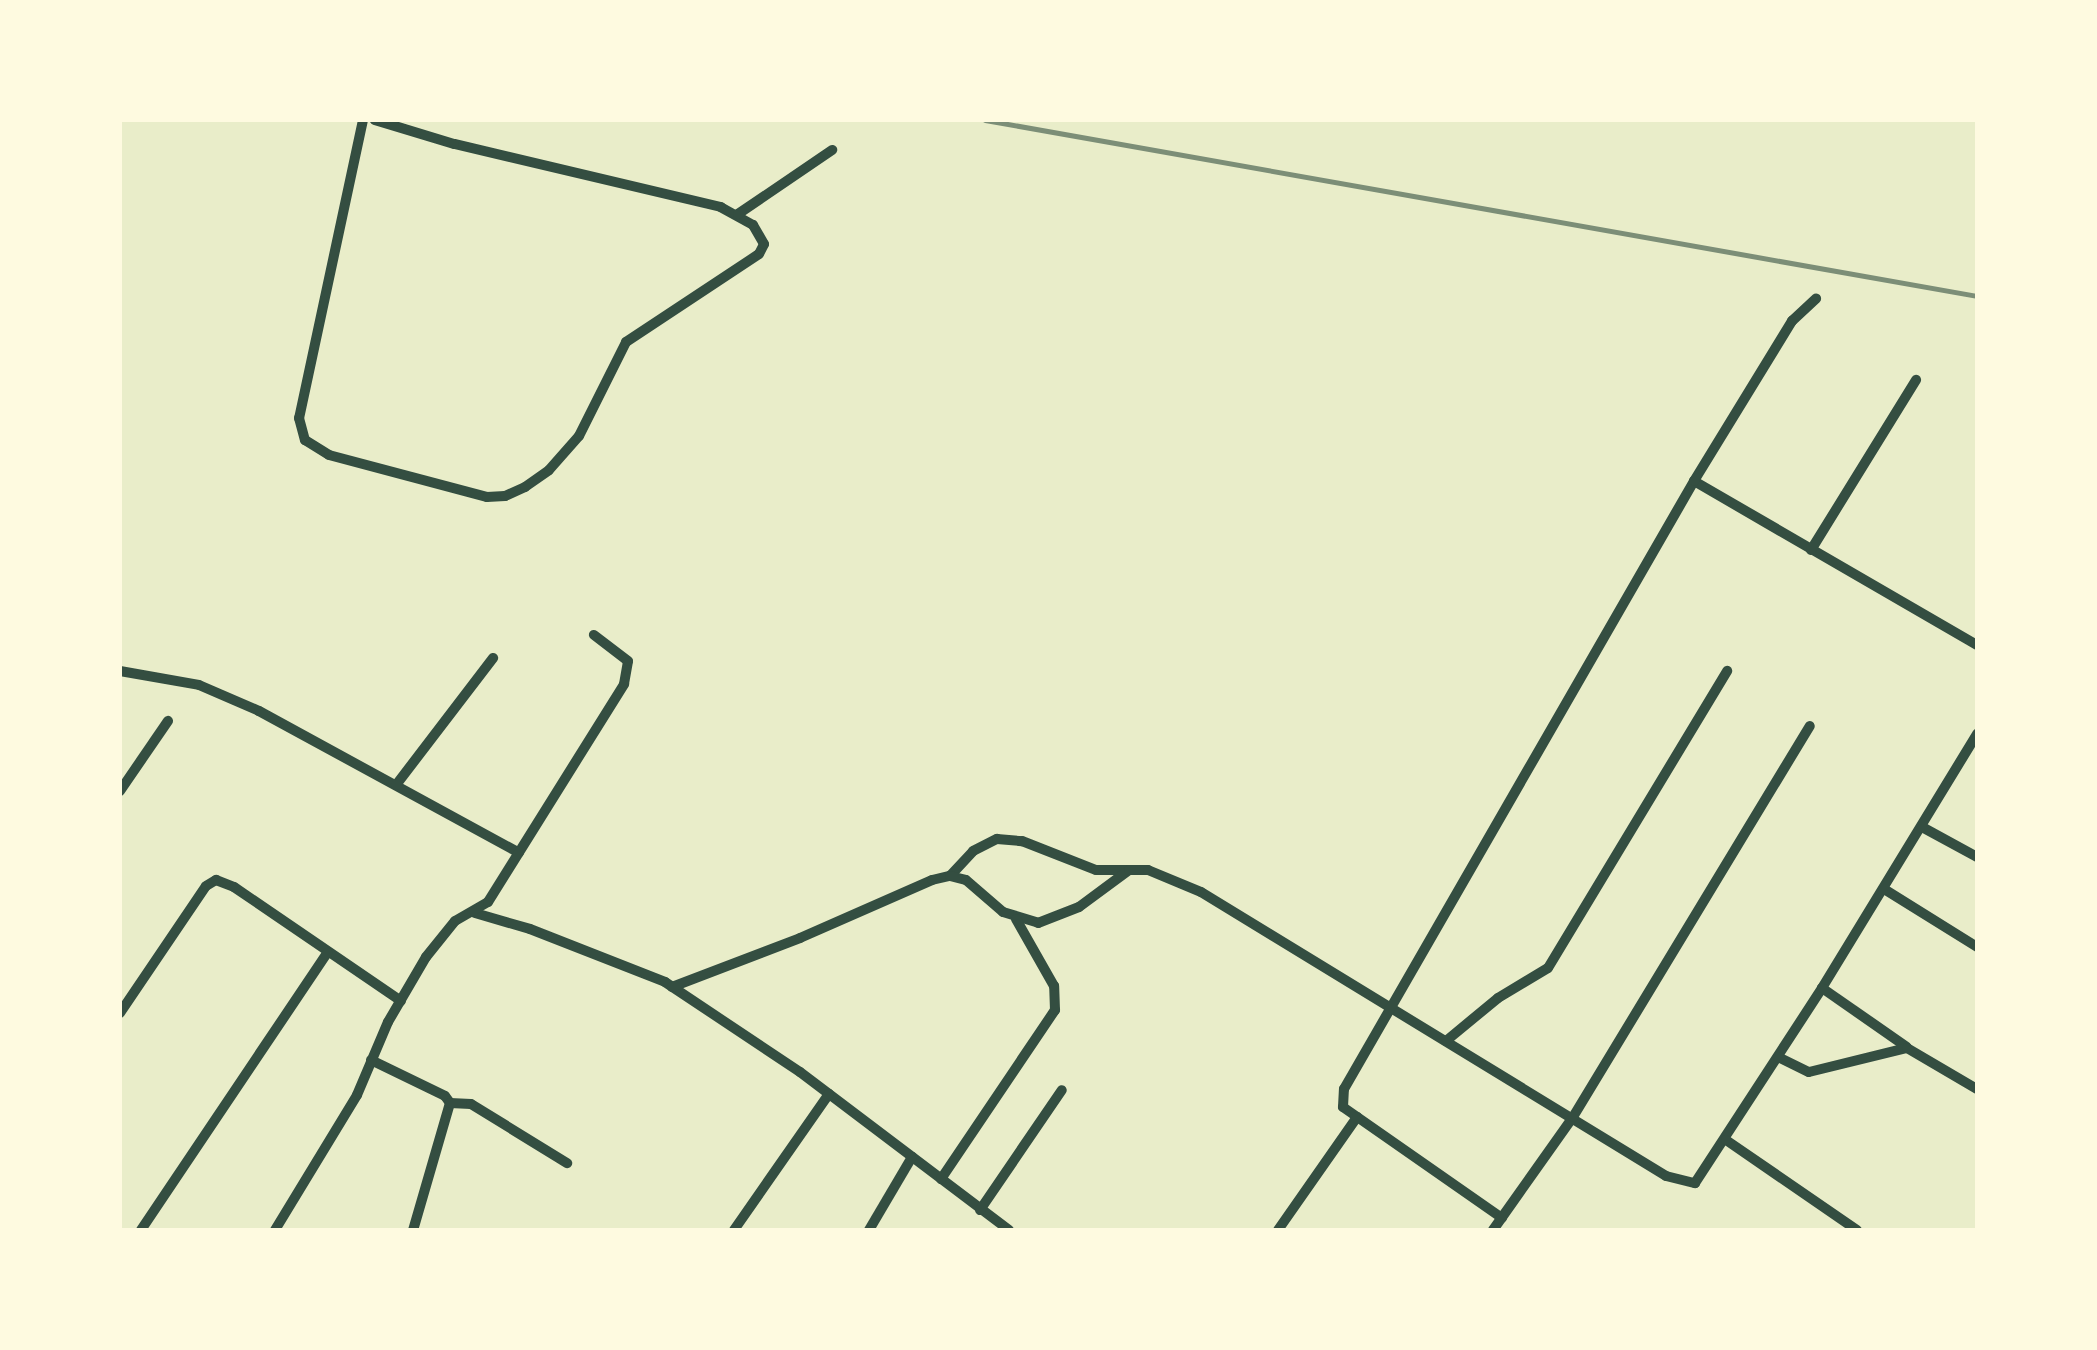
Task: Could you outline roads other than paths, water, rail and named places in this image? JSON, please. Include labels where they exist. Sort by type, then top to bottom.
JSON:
[{"type":"street","points":[[363,120],[305,385],[300,430],[316,449],[329,455],[487,497],[505,496],[549,470],[579,436],[626,342],[760,254],[763,237],[738,214],[454,144],[375,120]]},
{"type":"street","points":[[738,214],[832,150]]},
{"type":"street","points":[[1502,1218],[1343,1107],[1344,1089],[1694,481],[1792,321],[1816,299]]},
{"type":"street","points":[[1812,550],[1916,380]]},
{"type":"street","points":[[1694,481],[1977,645]]},
{"type":"street","points":[[275,1230],[356,1095],[401,1000],[445,930],[488,902],[624,684],[628,661],[594,635]]},
{"type":"street","points":[[396,785],[493,658]]},
{"type":"street","points":[[120,670],[214,692],[259,711],[520,852]]},
{"type":"street","points":[[1446,1041],[1498,998],[1548,968],[1727,671]]},
{"type":"street","points":[[120,791],[168,722]]},
{"type":"street","points":[[1493,1230],[1573,1117],[1810,726]]},
{"type":"street","points":[[672,987],[950,876],[973,850],[997,839],[1022,841],[1096,870],[1148,870],[1201,892],[1685,1184],[1695,1184],[1822,988],[1977,734]]},
{"type":"street","points":[[1922,826],[1977,857]]},
{"type":"street","points":[[1016,919],[1038,924],[1053,919],[1097,896],[1129,870]]},
{"type":"street","points":[[941,1179],[1055,1010],[1054,986],[1016,919],[978,888],[950,876]]},
{"type":"street","points":[[120,1013],[206,886],[216,880],[234,887],[401,1000]]},
{"type":"street","points":[[1884,889],[1977,947]]},
{"type":"street","points":[[475,913],[633,966],[672,987],[828,1094],[1009,1230]]},
{"type":"street","points":[[141,1230],[327,953]]},
{"type":"street","points":[[1822,988],[1908,1048],[1977,1089]]},
{"type":"street","points":[[1778,1057],[1808,1072],[1908,1048]]},
{"type":"street","points":[[372,1060],[445,1096],[450,1103]]},
{"type":"street","points":[[980,1210],[1062,1090]]},
{"type":"street","points":[[734,1230],[828,1094]]},
{"type":"street","points":[[450,1103],[471,1104],[568,1163]]},
{"type":"street","points":[[413,1230],[450,1103]]},
{"type":"street","points":[[1278,1230],[1357,1117]]},
{"type":"street","points":[[1726,1140],[1857,1230]]},
{"type":"street","points":[[869,1230],[912,1158]]},
{"type":"railway","points":[[985,120],[1977,296]]}]
